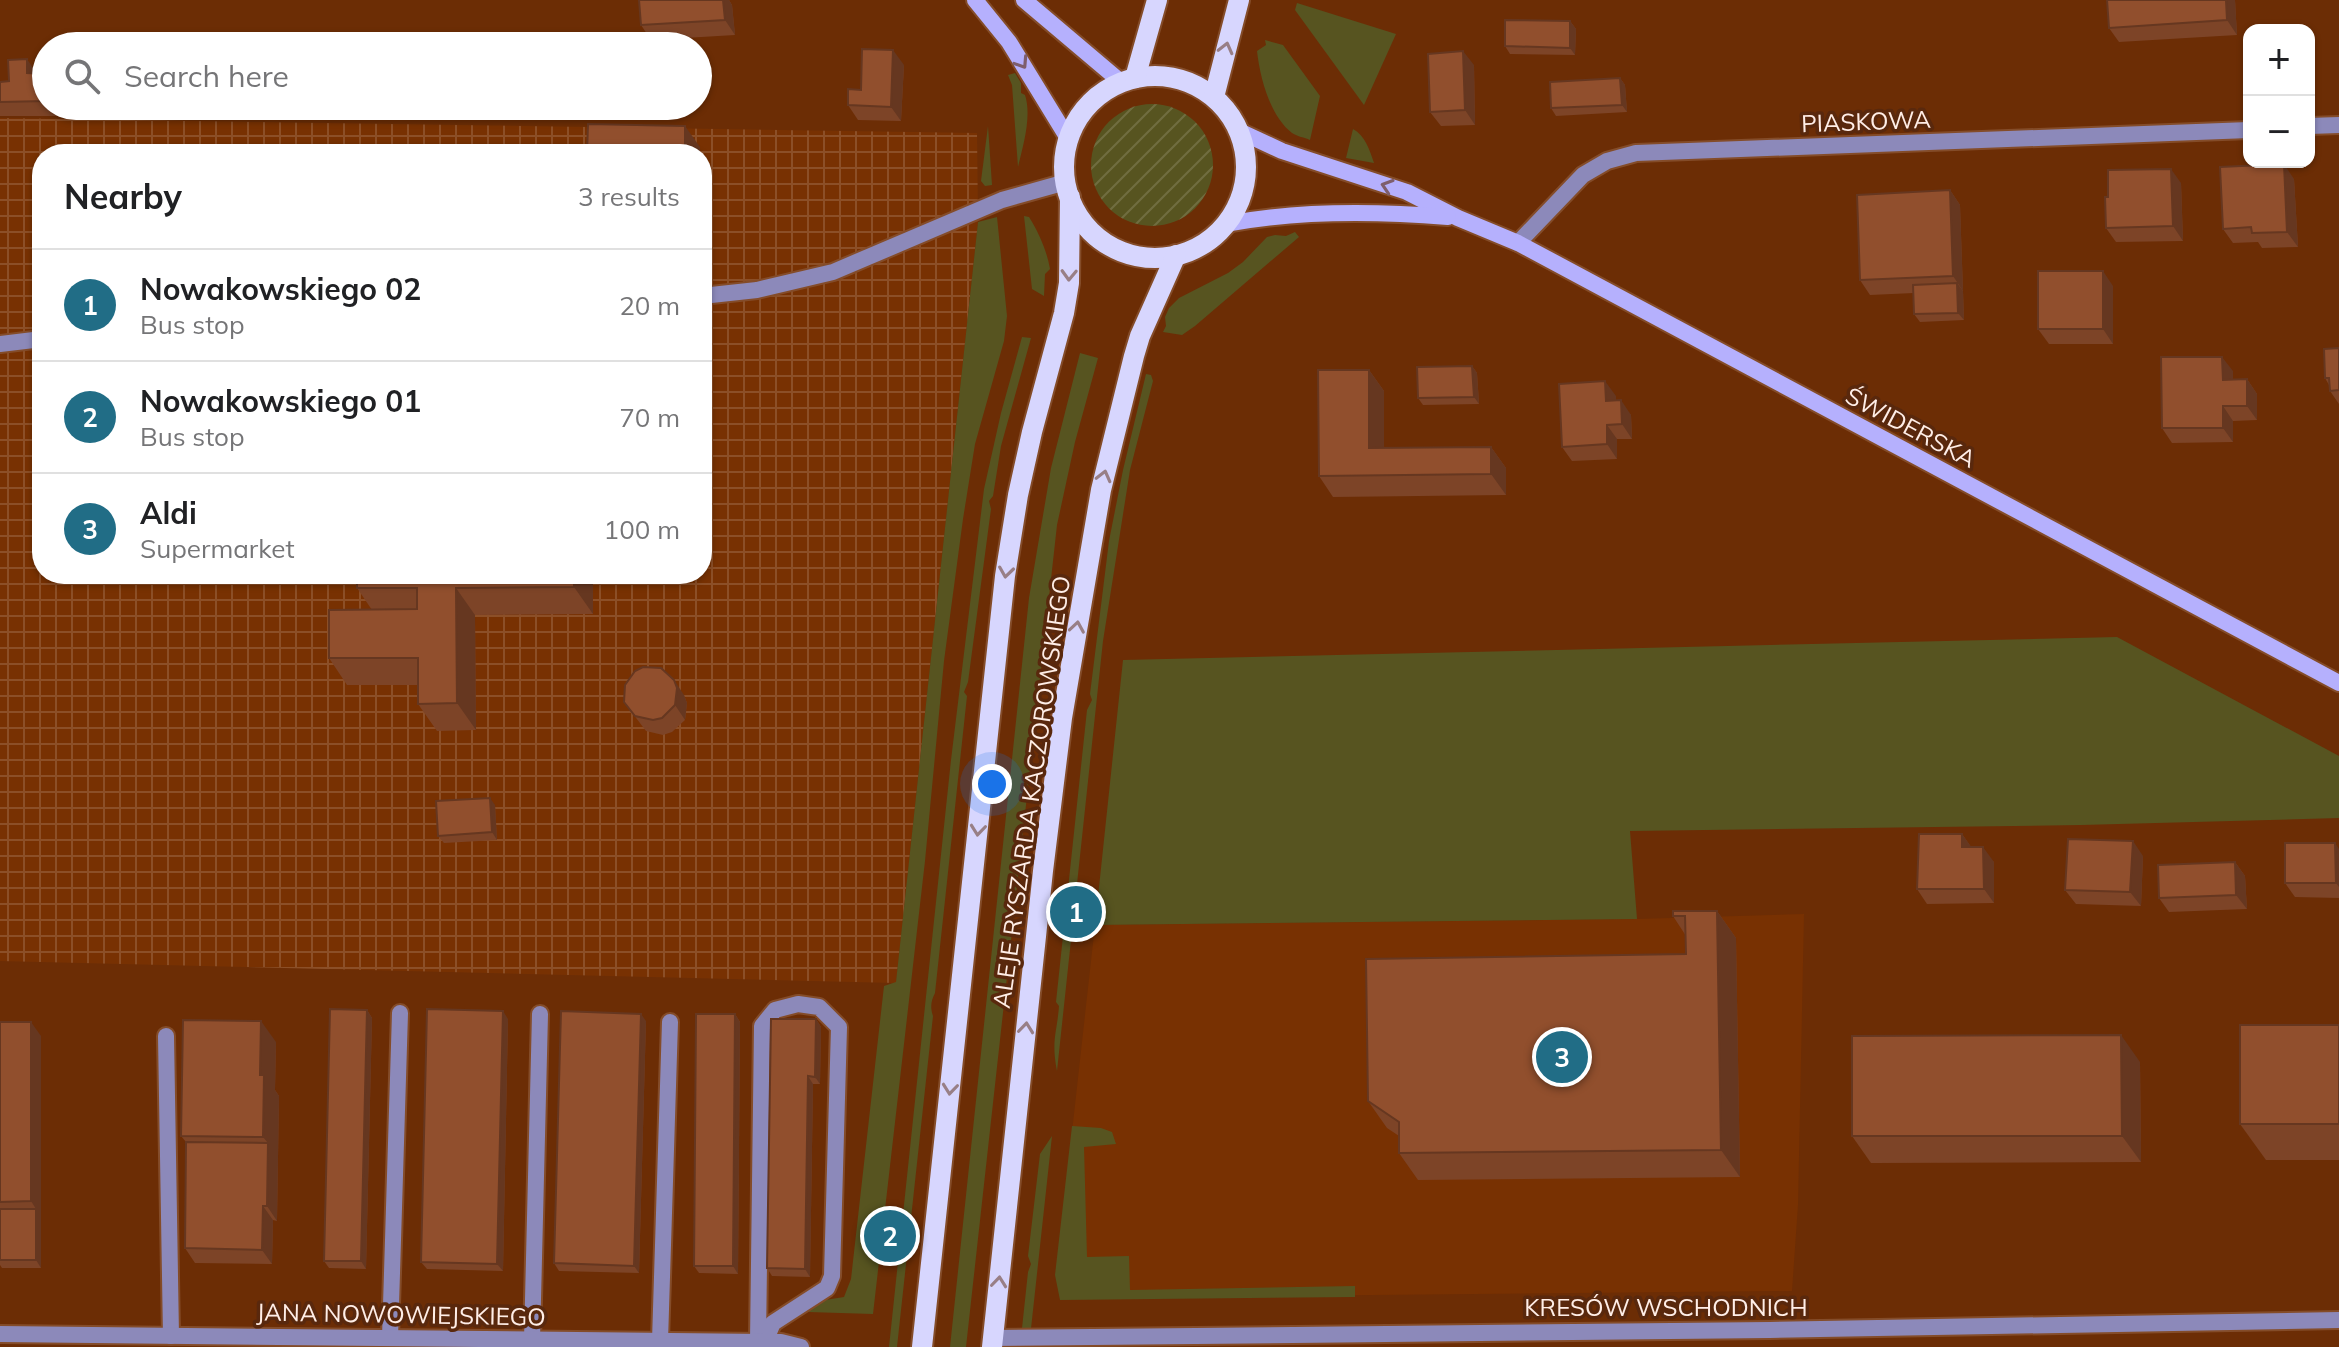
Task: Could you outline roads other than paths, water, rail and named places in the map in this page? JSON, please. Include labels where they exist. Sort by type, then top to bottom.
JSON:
[{"type":"main road","points":[[975,0],[1009,42],[1069,140]]},
{"type":"main road","points":[[1024,0],[1128,80]]},
{"type":"main road","points":[[1128,80],[1157,0]]},
{"type":"main road","points":[[1214,97],[1239,0]]},
{"type":"main road","points":[[1149,76],[1176,78],[1202,89],[1224,107],[1239,131],[1246,162],[1245,179],[1235,210],[1226,224],[1204,244],[1176,255],[1143,257],[1112,246],[1087,225],[1077,212],[1068,189],[1066,153],[1079,118],[1094,99],[1128,80],[1149,76]]},
{"type":"main road","name":"ŚWIDERSKA","points":[[1239,131],[1282,151],[1407,192],[1518,243],[2339,683]]},
{"type":"main road","name":"ALEJE RYSZARDA KACZOROWSKIEGO","points":[[922,1347],[1005,576],[1018,495],[1069,283],[1068,189]]},
{"type":"main road","name":"ŚWIDERSKA","points":[[1226,224],[1303,214],[1389,212],[1458,218]]},
{"type":"main road","name":"ALEJE RYSZARDA KACZOROWSKIEGO","points":[[992,1343],[1045,856],[1062,718],[1089,552],[1101,490],[1140,336],[1176,255]]},
{"type":"street","points":[[2315,126],[2339,125]]},
{"type":"street","name":"PIASKOWA","points":[[1518,243],[1583,175],[1607,161],[1636,153],[2243,130]]},
{"type":"street","points":[[712,295],[757,290],[833,272],[1002,200],[1068,189]]},
{"type":"street","points":[[0,344],[32,340]]},
{"type":"street","points":[[798,1004],[819,1007],[839,1027],[832,1276],[827,1288],[773,1323],[762,1342],[762,1026],[775,1010],[798,1004]]},
{"type":"street","points":[[390,1338],[400,1013]]},
{"type":"street","points":[[532,1340],[540,1014]]},
{"type":"street","points":[[660,1341],[670,1022]]},
{"type":"street","points":[[162,1340],[166,1036]]},
{"type":"street","name":"KRESÓW WSCHODNICH","points":[[992,1343],[1750,1339],[2339,1320]]},
{"type":"street","name":"JANA NOWOWIEJSKIEGO","points":[[0,1334],[162,1340],[390,1338],[781,1342],[801,1347]]},
{"type":"place","name":"Nowakowskiego 02","points":[[1076,912]]},
{"type":"place","name":"Aldi","points":[[1562,1057]]},
{"type":"place","name":"Nowakowskiego 01","points":[[890,1236]]}]
